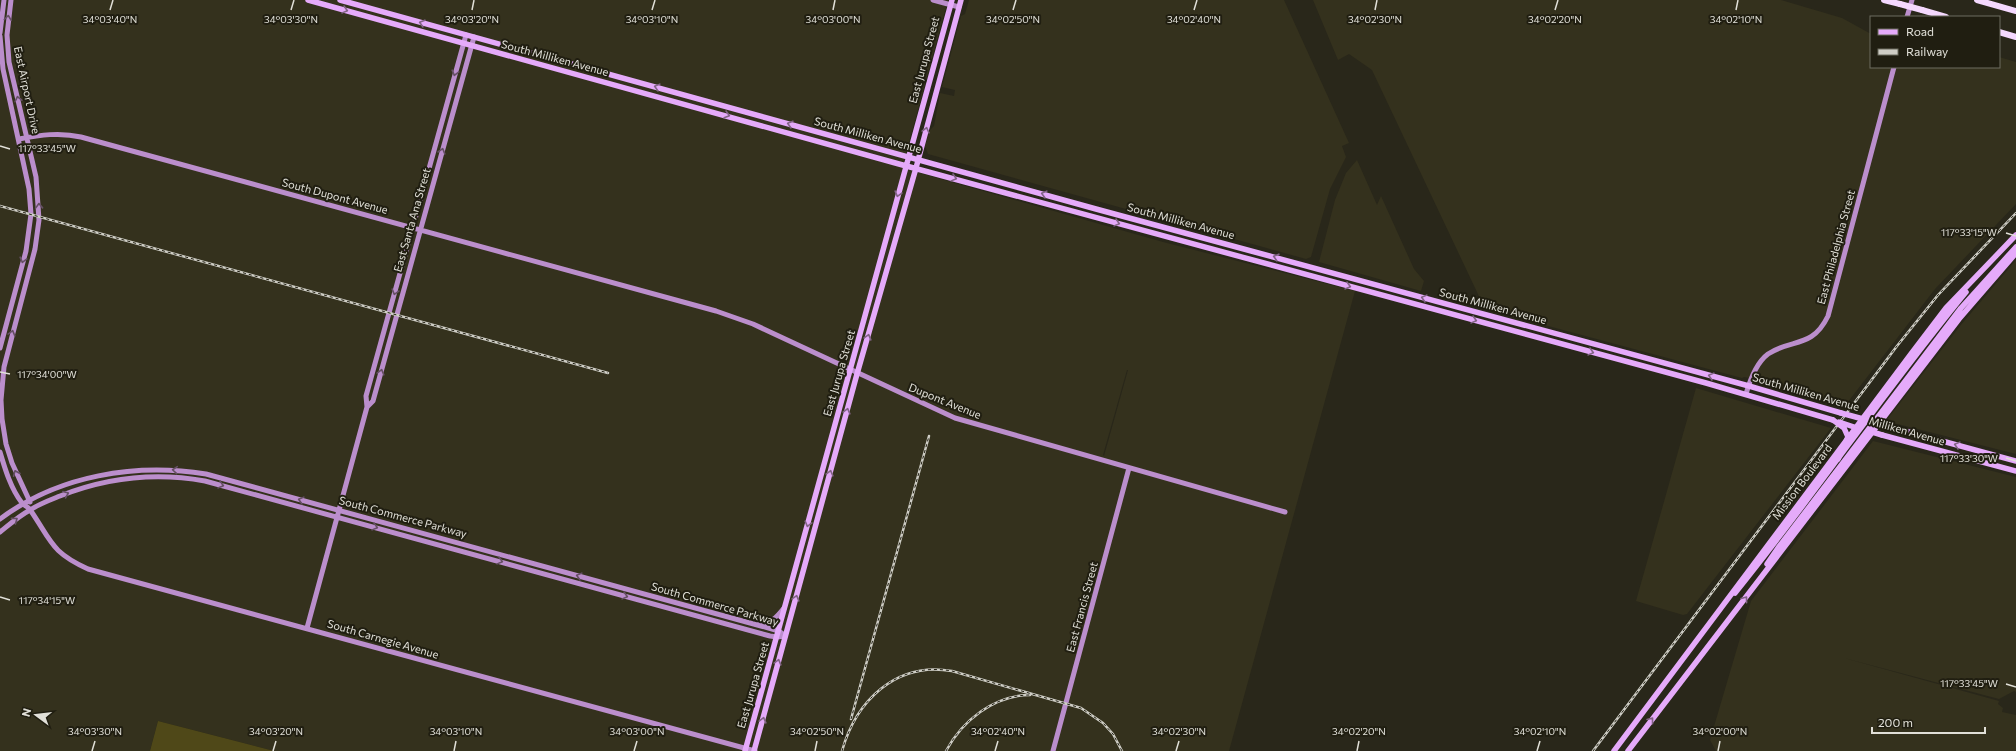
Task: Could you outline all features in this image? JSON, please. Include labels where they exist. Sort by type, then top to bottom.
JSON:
[{"type":"highway","points":[[1884,0],[1943,16]]},
{"type":"highway","points":[[1977,0],[2016,11]]},
{"type":"highway","points":[[2000,32],[2016,37]]},
{"type":"main road","name":"South Milliken Avenue","points":[[308,0],[916,168],[1746,394]]},
{"type":"main road","name":"South Milliken Avenue","points":[[340,0],[466,36],[1749,386],[2016,461]]},
{"type":"main road","name":"East Jurupa Street","points":[[754,751],[857,374],[916,168],[961,0]]},
{"type":"main road","name":"East Jurupa Street","points":[[745,750],[951,2]]},
{"type":"main road","name":"Mission Boulevard","points":[[1614,751],[1910,354],[1946,308],[2016,235]]},
{"type":"main road","points":[[1646,708],[1769,551],[1934,330],[2006,244]]},
{"type":"main road","points":[[1754,587],[1778,548],[1905,380],[1961,308],[2016,247]]},
{"type":"main road","points":[[1628,751],[1959,320],[2016,253]]},
{"type":"main road","points":[[1554,341],[1556,334]]},
{"type":"main road","name":"Milliken Avenue","points":[[1746,394],[1882,435],[2016,471]]},
{"type":"main road","points":[[1833,420],[1844,428],[1848,437],[1838,459]]},
{"type":"street","name":"East Airport Drive","points":[[0,348],[26,251],[30,228],[29,189],[3,69],[0,35],[4,0]]},
{"type":"street","name":"East Airport Drive","points":[[11,0],[7,28],[7,50],[36,177],[39,204],[38,229],[35,249],[4,367],[1,400],[6,444],[12,462],[30,500],[30,509]]},
{"type":"street","points":[[933,0],[951,2],[959,7]]},
{"type":"street","points":[[1908,16],[1912,0]]},
{"type":"street","name":"East Santa Ana Street","points":[[307,628],[367,407],[366,396],[466,36]]},
{"type":"street","name":"East Santa Ana Street","points":[[367,407],[372,401],[474,37]]},
{"type":"street","name":"East Philadelphia Street","points":[[1746,394],[1757,366],[1764,358],[1779,349],[1808,340],[1816,334],[1826,320],[1894,68]]},
{"type":"street","name":"South Dupont Avenue","points":[[27,137],[56,134],[82,136],[608,282]]},
{"type":"street","points":[[19,139],[27,137]]},
{"type":"street","name":"Dupont Avenue","points":[[608,282],[742,320],[955,418],[1285,512]]},
{"type":"street","points":[[0,452],[10,482],[22,503],[30,509],[0,532]]},
{"type":"street","name":"East Francis Street","points":[[1053,751],[1129,468]]},
{"type":"street","name":"South Commerce Parkway","points":[[22,503],[90,477],[112,473],[156,469],[206,474],[752,623],[779,631],[785,636]]},
{"type":"street","name":"South Commerce Parkway","points":[[30,509],[77,489],[98,483],[141,476],[170,476],[205,481],[777,637],[785,636]]},
{"type":"street","points":[[0,519],[22,503]]},
{"type":"street","name":"South Carnegie Avenue","points":[[30,509],[46,537],[55,549],[67,558],[88,569],[307,628],[745,750],[754,751]]},
{"type":"street","points":[[752,623],[769,622],[777,618],[786,604]]},
{"type":"shaded area","points":[[0,0],[948,0],[902,168],[1163,242],[1355,291],[1229,751],[274,751],[158,721],[150,751],[0,751]],"holes":[[[1128,370],[1104,456],[1103,455]]]},
{"type":"shaded area","points":[[969,0],[1284,0],[1349,143],[1342,146],[1346,157],[1330,189],[1311,257],[1306,259],[928,154],[925,146],[930,130],[934,126],[940,93],[954,96],[955,90],[942,87],[961,16],[965,14]]},
{"type":"shaded area","points":[[1313,0],[1781,0],[1842,18],[1870,33],[1870,68],[2000,68],[2000,57],[2016,62],[2016,204],[1935,289],[1844,407],[1761,384],[1759,380],[1744,377],[1742,378],[1485,309],[1372,70],[1349,54],[1338,60]]},
{"type":"shaded area","points":[[1357,160],[1377,205],[1381,196],[1414,269],[1424,281],[1421,291],[1319,262],[1335,200],[1346,173]]},
{"type":"shaded area","points":[[2016,260],[2016,454],[1886,421],[1960,326]]},
{"type":"shaded area","points":[[1696,388],[1831,428],[1687,614],[1683,615],[1636,601]]},
{"type":"shaded area","points":[[1873,441],[2016,477],[2016,692],[2014,691],[1999,699],[1844,658],[1999,701],[1998,704],[2003,708],[2002,712],[2016,715],[2016,751],[1716,751],[1710,740],[1751,601]]},
{"type":"shaded area","points":[[158,721],[274,751],[150,751]]},
{"type":"railway","points":[[0,206],[608,373]]},
{"type":"railway","points":[[1593,751],[1897,346],[1938,295],[2016,213]]},
{"type":"railway","points":[[851,719],[929,436]]},
{"type":"railway","points":[[842,751],[848,733],[857,716],[868,701],[881,688],[896,679],[913,672],[932,670],[952,671],[1081,708],[1103,723],[1113,734],[1122,751]]},
{"type":"railway","points":[[946,751],[961,730],[980,712],[1004,700],[1017,696],[1030,695]]}]
